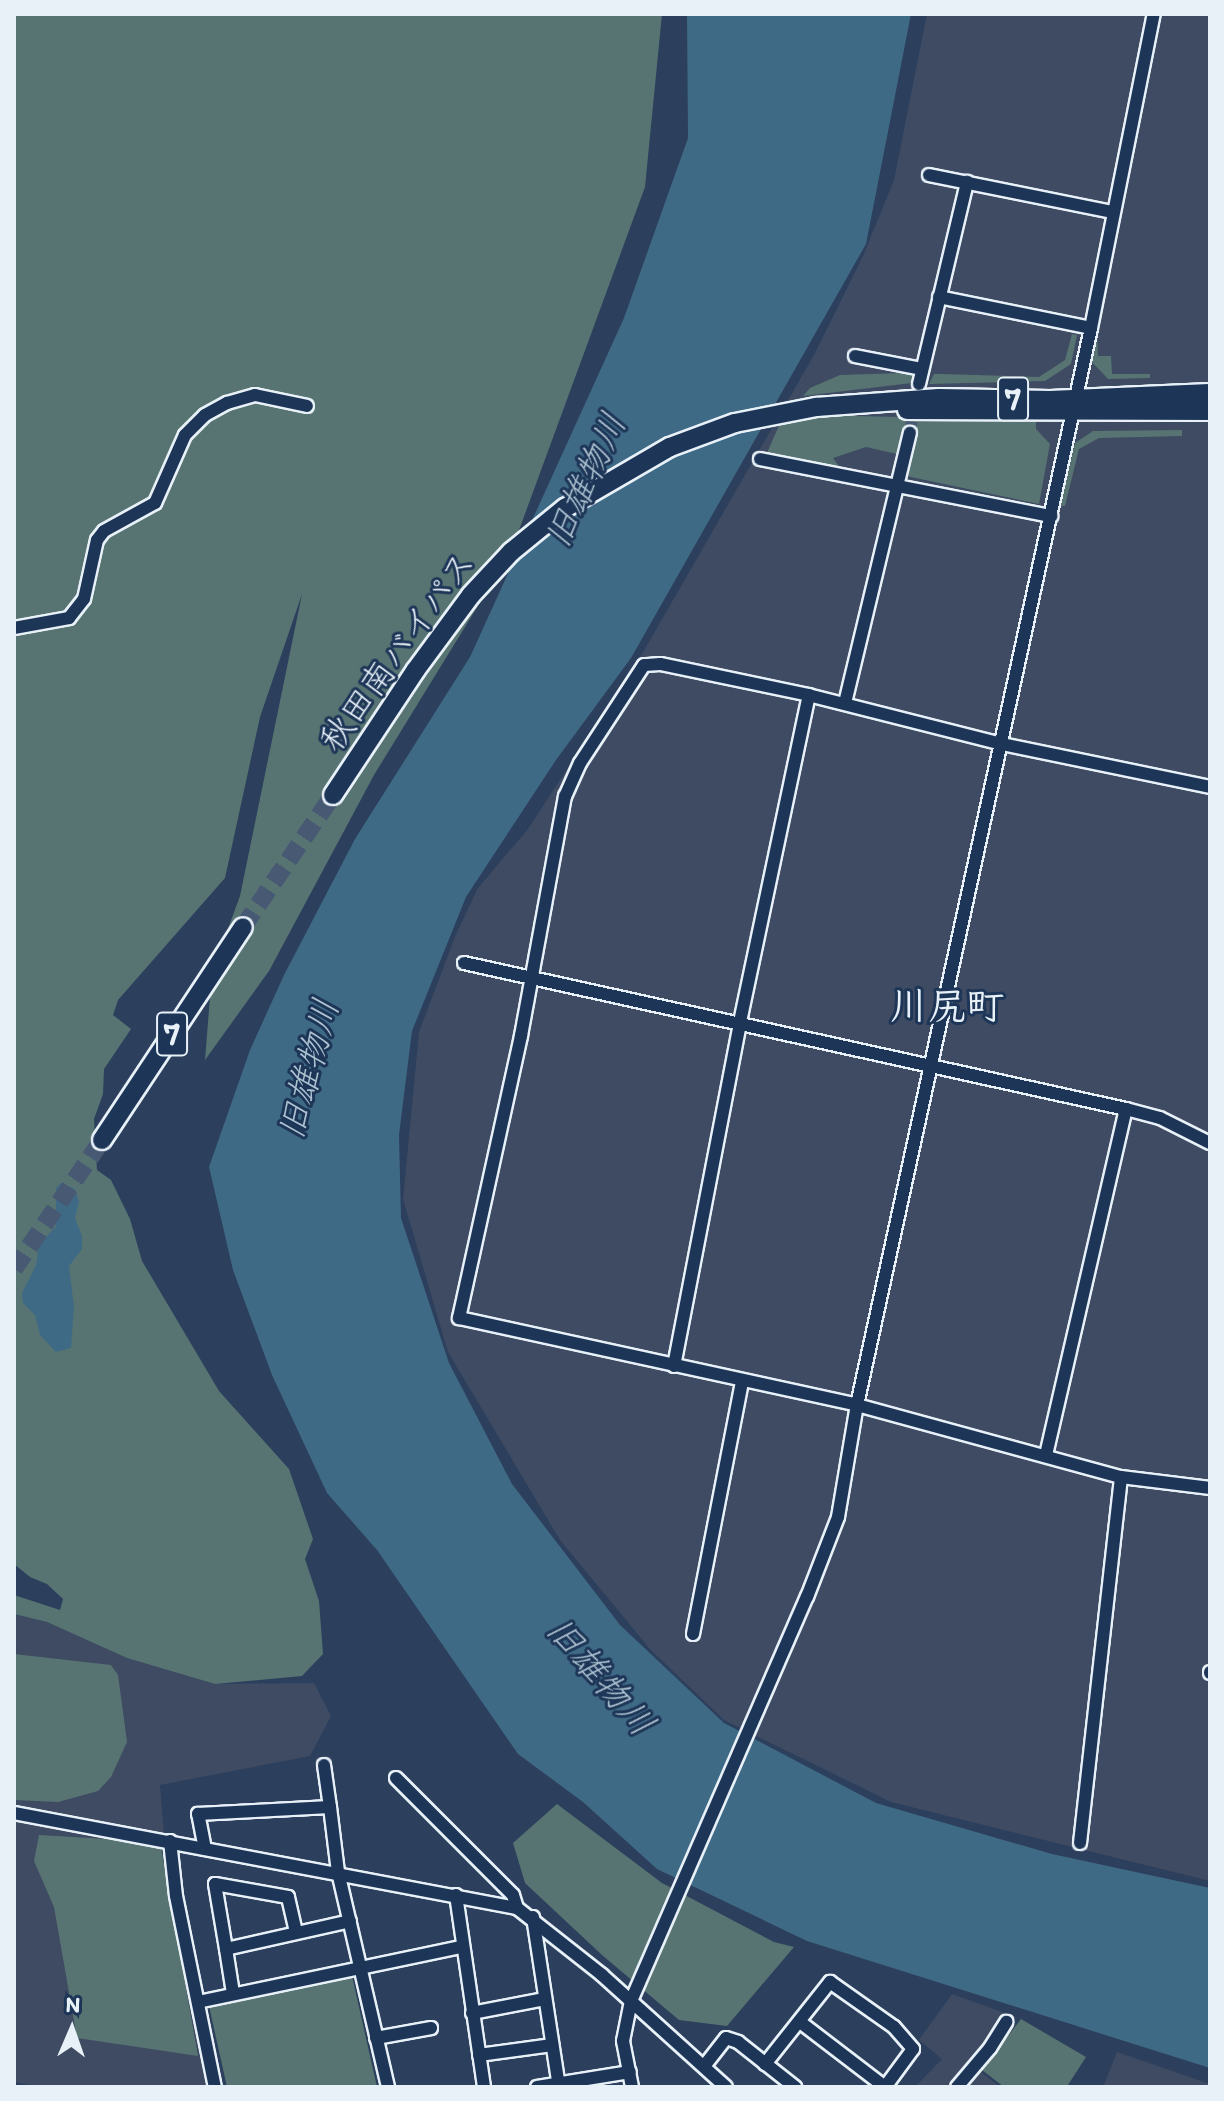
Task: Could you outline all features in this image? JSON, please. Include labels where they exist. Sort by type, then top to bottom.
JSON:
[{"type":"highway","name":"秋田南バイパス","points":[[1074,405],[1210,393]]},
{"type":"highway","name":"秋田南バイパス","points":[[333,795],[415,671],[471,595],[501,562],[565,508],[670,447],[735,423],[816,407],[1074,405],[1210,411]]},
{"type":"highway","name":"7","points":[[102,1140],[243,927]]},
{"type":"street","points":[[632,2087],[623,2041],[631,2001],[838,1517],[857,1405],[1051,516],[1154,14]]},
{"type":"street","points":[[929,175],[1113,212]]},
{"type":"street","points":[[919,384],[967,182]]},
{"type":"street","points":[[939,297],[1091,328]]},
{"type":"street","points":[[855,356],[922,369]]},
{"type":"street","points":[[14,628],[69,618],[84,599],[97,540],[104,531],[155,503],[185,435],[205,415],[227,403],[255,395],[307,406]]},
{"type":"street","points":[[845,703],[910,433]]},
{"type":"street","points":[[760,459],[1051,516]]},
{"type":"street","points":[[1210,787],[1002,744],[809,695],[660,664],[644,665],[637,670],[568,786],[532,979],[459,1318],[857,1405],[1121,1477],[1210,1488]]},
{"type":"street","points":[[674,1366],[740,1022],[809,695]]},
{"type":"street","points":[[464,963],[1126,1109],[1160,1118],[1210,1143]]},
{"type":"street","points":[[1046,1455],[1126,1109]]},
{"type":"street","points":[[693,1634],[742,1381]]},
{"type":"street","points":[[1080,1843],[1121,1477]]},
{"type":"street","points":[[324,1765],[338,1872],[388,2087]]},
{"type":"street","points":[[396,1778],[513,1895],[517,1908]]},
{"type":"street","points":[[205,1849],[198,1814],[330,1807]]},
{"type":"street","points":[[14,1813],[517,1908],[533,1917],[705,2065],[726,2087]]},
{"type":"street","points":[[170,1841],[176,1896],[215,2087]]},
{"type":"street","points":[[233,1993],[215,1884],[288,1897],[296,1932]]},
{"type":"street","points":[[456,1895],[461,1947],[484,2087]]},
{"type":"street","points":[[533,1917],[558,2085]]},
{"type":"street","points":[[226,1949],[350,1921]]},
{"type":"street","points":[[198,2002],[359,1965],[461,1947]]},
{"type":"street","points":[[765,2064],[830,1982],[894,2027],[913,2049],[885,2087],[800,2022]]},
{"type":"street","points":[[472,2013],[545,1999]]},
{"type":"street","points":[[957,2087],[990,2048],[1006,2022]]},
{"type":"street","points":[[376,2038],[431,2028]]},
{"type":"street","points":[[705,2065],[726,2038],[738,2042],[795,2087]]},
{"type":"street","points":[[479,2055],[552,2045]]},
{"type":"street","points":[[537,2087],[630,2072]]},
{"type":"shaded area","points":[[927,14],[1210,14],[1210,1881],[891,1802],[724,1720],[650,1649],[560,1540],[448,1352],[403,1199],[419,1032],[456,934],[478,888],[528,829],[642,654],[814,355],[863,256],[894,180]]},
{"type":"shaded area","points":[[14,1614],[47,1622],[127,1658],[215,1684],[314,1683],[331,1716],[310,1756],[160,1785],[165,1846],[210,2087],[42,2087],[14,2082]]},
{"type":"shaded area","points":[[952,1994],[1016,2017],[980,2071],[1000,2087],[915,2087],[942,2059],[919,2040]]},
{"type":"shaded area","points":[[1117,2052],[1210,2084],[1210,2087],[1103,2087]]},
{"type":"green space","points":[[14,14],[662,14],[645,187],[511,552],[374,775],[269,971],[205,1060],[212,972],[240,896],[302,594],[260,717],[225,878],[118,1000],[113,1015],[131,1029],[104,1069],[103,1094],[94,1119],[97,1170],[111,1180],[130,1219],[142,1261],[219,1391],[289,1469],[313,1539],[305,1559],[319,1601],[323,1654],[302,1676],[215,1684],[127,1658],[47,1622],[14,1614],[14,1595],[60,1610],[63,1599],[47,1584],[30,1577],[14,1564]]},
{"type":"green space","points":[[1097,324],[1098,356],[1111,356],[1112,374],[1150,374],[1150,378],[1108,379],[1091,361]]},
{"type":"green space","points":[[1072,334],[1077,335],[1071,364],[1045,381],[929,384],[934,374],[1039,377],[1065,360]]},
{"type":"green space","points":[[903,373],[913,376],[912,383],[803,396],[810,388],[840,375]]},
{"type":"green space","points":[[806,415],[1036,420],[1036,429],[1050,444],[1039,504],[906,476],[916,431],[904,430],[897,454],[866,447],[833,458],[841,469],[766,455],[781,421]]},
{"type":"green space","points":[[1182,430],[1182,436],[1099,438],[1079,449],[1065,506],[1060,506],[1075,443],[1093,431]]},
{"type":"green space","points":[[14,1654],[111,1665],[118,1675],[127,1742],[111,1777],[98,1791],[58,1802],[14,1800]]},
{"type":"green space","points":[[557,1804],[662,1883],[774,1942],[794,1947],[727,2026],[679,2020],[602,1955],[525,1883],[513,1843]]},
{"type":"green space","points":[[39,1835],[107,1839],[161,1848],[198,2056],[77,2038],[54,1907],[34,1861]]},
{"type":"green space","points":[[352,1976],[377,2087],[227,2087],[209,2006]]},
{"type":"green space","points":[[1021,2019],[1086,2057],[1068,2085],[1071,2087],[1004,2087],[982,2070]]},
{"type":"water","name":"旧雄物川","points":[[687,14],[911,14],[866,244],[631,658],[556,760],[466,897],[412,1031],[399,1135],[401,1218],[449,1363],[512,1484],[620,1625],[724,1723],[876,1803],[1052,1854],[1210,1888],[1210,2068],[807,1941],[657,1869],[583,1802],[518,1754],[377,1550],[327,1493],[272,1375],[233,1270],[209,1167],[250,1050],[284,975],[355,839],[470,657],[624,318],[688,138]]},
{"type":"water","points":[[61,1183],[75,1189],[79,1202],[75,1218],[82,1236],[82,1249],[69,1266],[74,1307],[71,1348],[56,1352],[40,1335],[35,1315],[23,1303],[22,1293],[36,1265],[39,1245],[56,1226],[56,1188]]},
{"type":"tunnel","points":[[910,433],[915,403]]},
{"type":"tunnel","points":[[243,927],[333,795]]},
{"type":"tunnel","points":[[14,1269],[102,1140]]},
{"type":"district","name":"川尻町","points":[[947,1007]]}]
